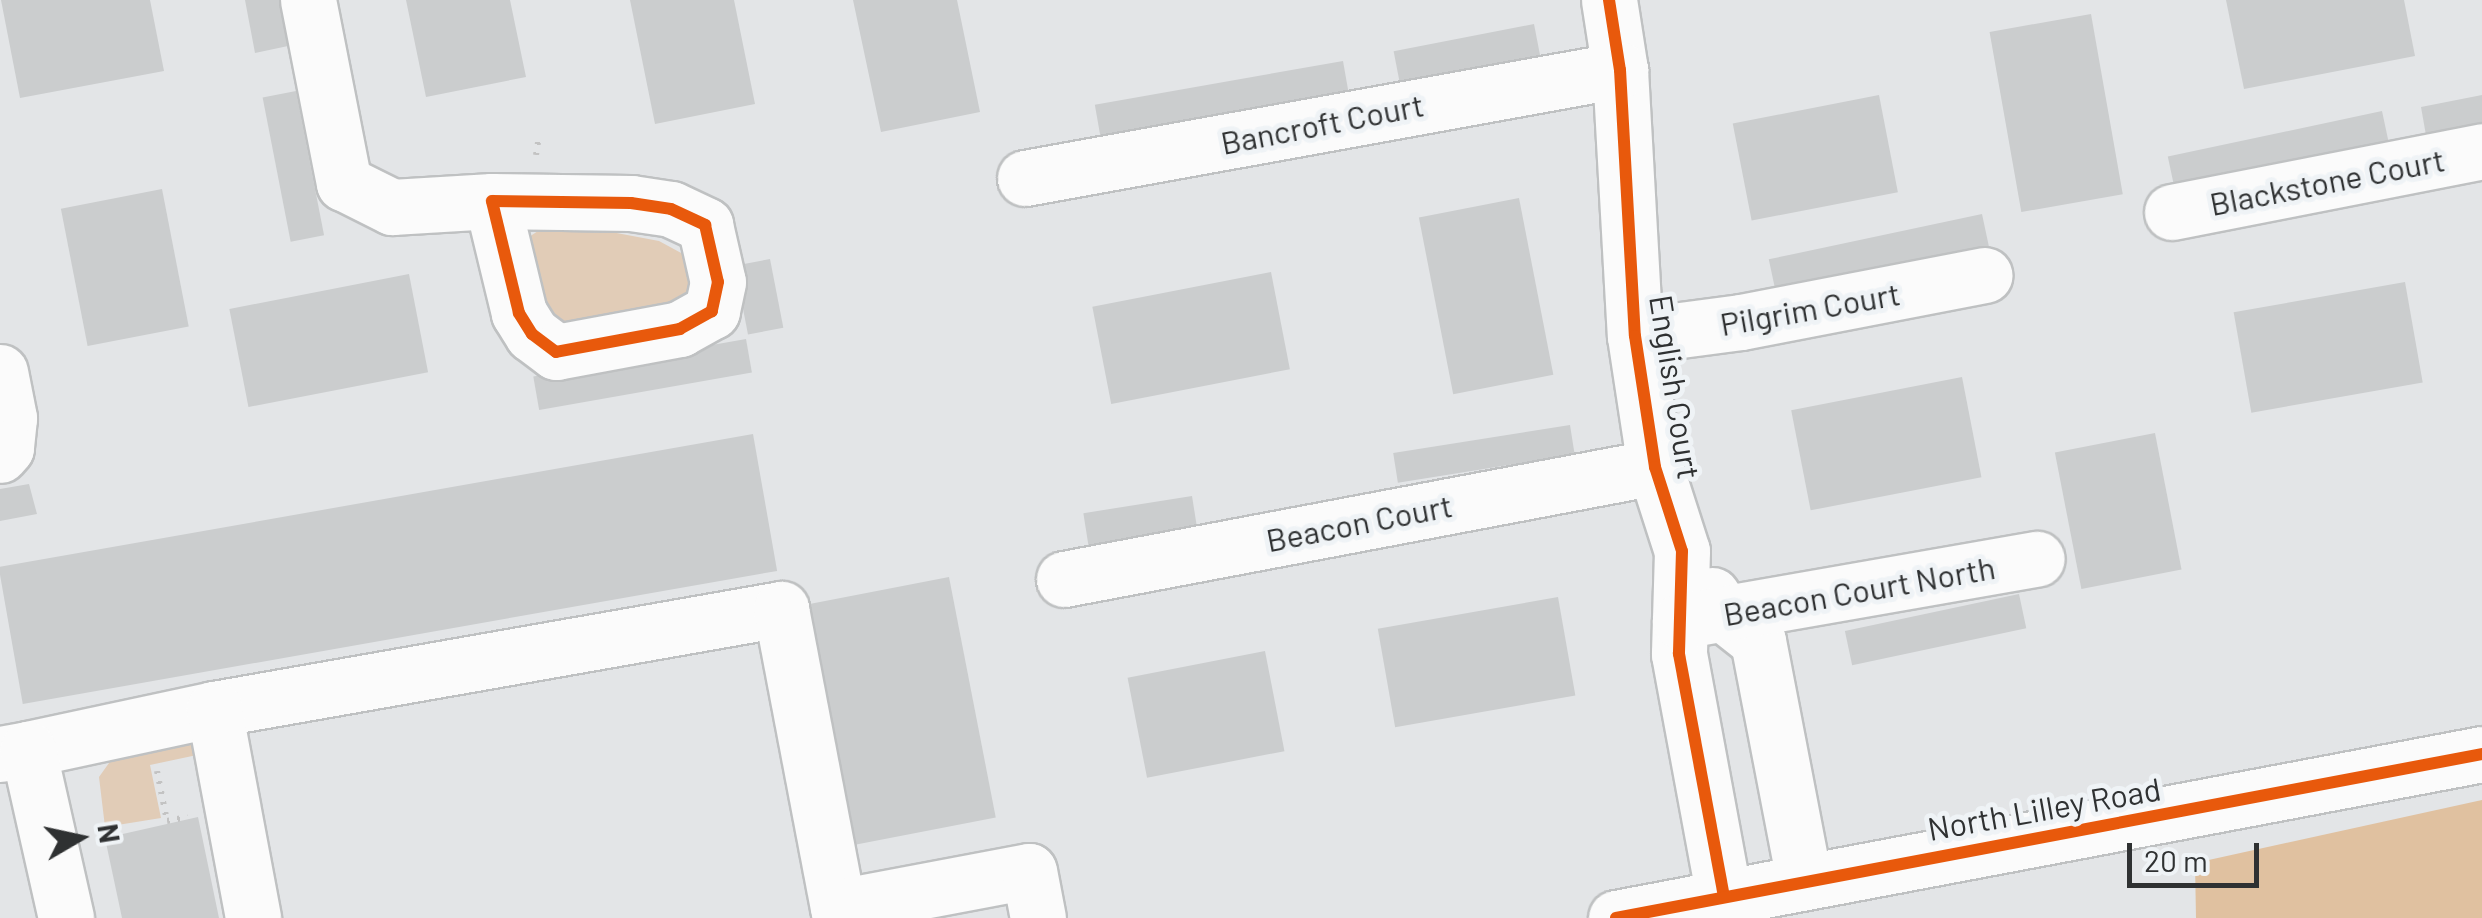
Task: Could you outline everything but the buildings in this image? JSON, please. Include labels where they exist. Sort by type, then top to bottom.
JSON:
[{"type":"street","points":[[308,0],[344,184],[392,206],[492,201]]},
{"type":"street","name":"English Court","points":[[1608,0],[1620,70],[1635,336],[1655,467],[1702,618],[1679,654],[1791,895]]},
{"type":"street","name":"Bancroft Court","points":[[1025,178],[1620,70]]},
{"type":"street","name":"Blackstone Court","points":[[2172,212],[2482,150]]},
{"type":"street","name":"Pilgrim Court","points":[[1635,336],[1741,322],[1985,276]]},
{"type":"street","points":[[0,372],[9,418],[6,448],[0,454]]},
{"type":"street","name":"Beacon Court","points":[[1064,579],[1655,467]]},
{"type":"street","name":"Beacon Court North","points":[[1702,618],[2037,559]]},
{"type":"street","points":[[66,918],[14,752],[214,709],[782,609],[839,912],[1028,872],[1038,918]]},
{"type":"street","points":[[1702,618],[1758,641],[1791,895]]},
{"type":"street","points":[[214,709],[253,918]]},
{"type":"street","name":"North Lilley Road","points":[[1616,918],[1791,895],[2482,754]]},
{"type":"shaded area","points":[[553,221],[659,241],[683,254],[692,271],[689,296],[672,314],[589,331],[549,322],[526,254],[529,237]]},
{"type":"shaded area","points":[[193,741],[197,755],[150,765],[161,818],[105,827],[99,777],[114,756]]},
{"type":"shaded area","points":[[2482,800],[2482,918],[2196,918],[2195,863]]},
{"type":"cycle path","points":[[1609,0],[1620,70],[1635,336],[1655,467],[1682,551],[1679,654],[1724,896]]},
{"type":"cycle path","points":[[492,201],[631,203],[671,209],[705,225],[718,282],[712,311],[680,329],[556,352],[532,334],[519,313],[492,201]]},
{"type":"cycle path","points":[[1616,918],[2482,754]]}]
